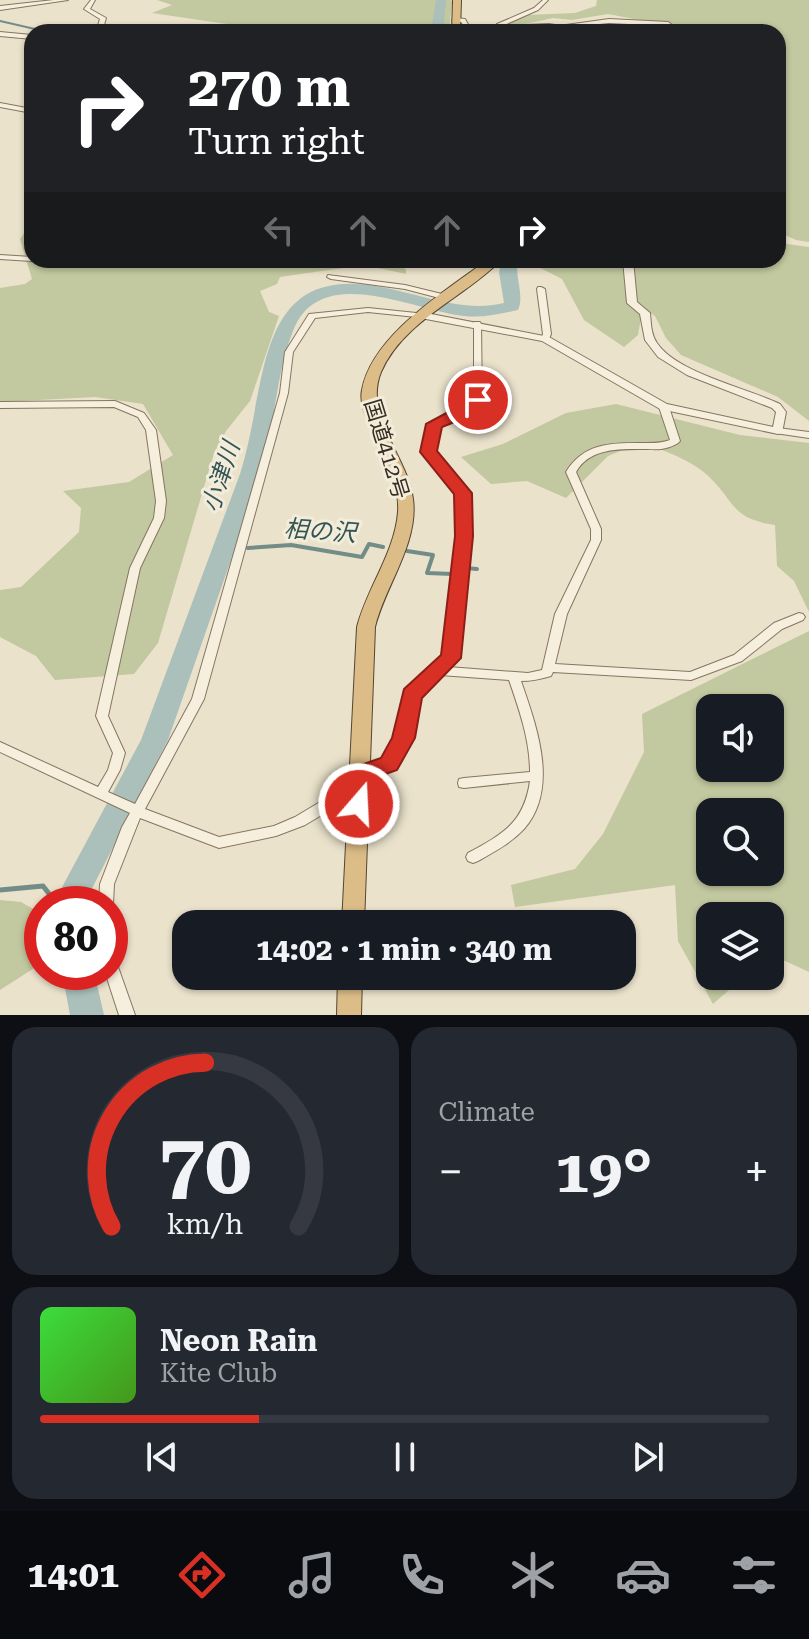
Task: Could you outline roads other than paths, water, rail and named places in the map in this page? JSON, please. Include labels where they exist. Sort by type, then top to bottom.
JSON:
[{"type":"highway","points":[[455,24],[457,0]]},
{"type":"highway","name":"国道412号","points":[[354,910],[366,627],[376,588],[400,538],[406,512],[403,489],[371,409],[369,389],[383,356],[485,268]]},
{"type":"highway","points":[[349,1015],[350,990]]},
{"type":"street","points":[[0,8],[66,0]]},
{"type":"street","points":[[93,0],[87,9],[103,18],[101,24]]},
{"type":"street","points":[[500,24],[527,14],[546,0]]},
{"type":"street","points":[[455,20],[463,20],[465,24]]},
{"type":"street","points":[[592,24],[609,21],[668,24]]},
{"type":"street","points":[[0,33],[24,36]]},
{"type":"street","points":[[0,105],[24,110]]},
{"type":"street","points":[[0,257],[24,258]]},
{"type":"street","points":[[629,268],[632,303],[645,313],[646,332],[653,347],[670,361],[776,406],[781,412],[778,431]]},
{"type":"street","points":[[331,277],[405,287],[477,324],[545,339],[664,407],[809,435]]},
{"type":"street","points":[[541,289],[545,339]]},
{"type":"street","points":[[107,886],[138,812],[198,699],[284,393],[289,352],[305,323],[312,316],[438,306]]},
{"type":"street","points":[[0,747],[138,812],[204,839],[228,842],[300,821],[335,800],[360,774],[382,769],[396,755],[403,738],[411,695],[422,681],[439,671],[451,658],[464,536],[463,493],[432,458],[430,440],[434,424],[464,412],[478,400],[477,324]]},
{"type":"street","points":[[0,405],[115,404],[141,415],[151,430],[160,509],[135,568],[102,716],[119,753],[114,770],[101,793]]},
{"type":"street","points":[[439,671],[540,677],[550,668],[561,614],[596,540],[596,529],[571,472],[574,464],[588,453],[664,446],[675,441],[664,407]]},
{"type":"street","points":[[550,668],[691,676],[738,658],[778,626],[799,617]]},
{"type":"street","points":[[473,857],[513,832],[528,814],[535,791],[530,723],[513,676]]},
{"type":"street","points":[[464,783],[535,776]]},
{"type":"street","points":[[119,990],[127,1015]]},
{"type":"waterway","name":"小津川","points":[[438,24],[441,0]]},
{"type":"waterway","points":[[0,21],[24,26]]},
{"type":"waterway","name":"小津川","points":[[78,886],[134,784],[160,726],[251,474],[263,431],[278,347],[294,312],[306,301],[332,291],[358,289],[463,311],[488,312],[512,306],[508,268]]},
{"type":"waterway","name":"相の沢","points":[[248,548],[291,545],[362,557],[369,544],[383,547]]},
{"type":"waterway","name":"相の沢","points":[[407,551],[433,555],[427,573],[453,574]]},
{"type":"waterway","name":"相の沢","points":[[224,553],[229,552]]},
{"type":"waterway","name":"相の沢","points":[[466,568],[477,569]]},
{"type":"waterway","points":[[0,890],[24,888]]},
{"type":"waterway","name":"小津川","points":[[82,990],[87,1015]]}]
